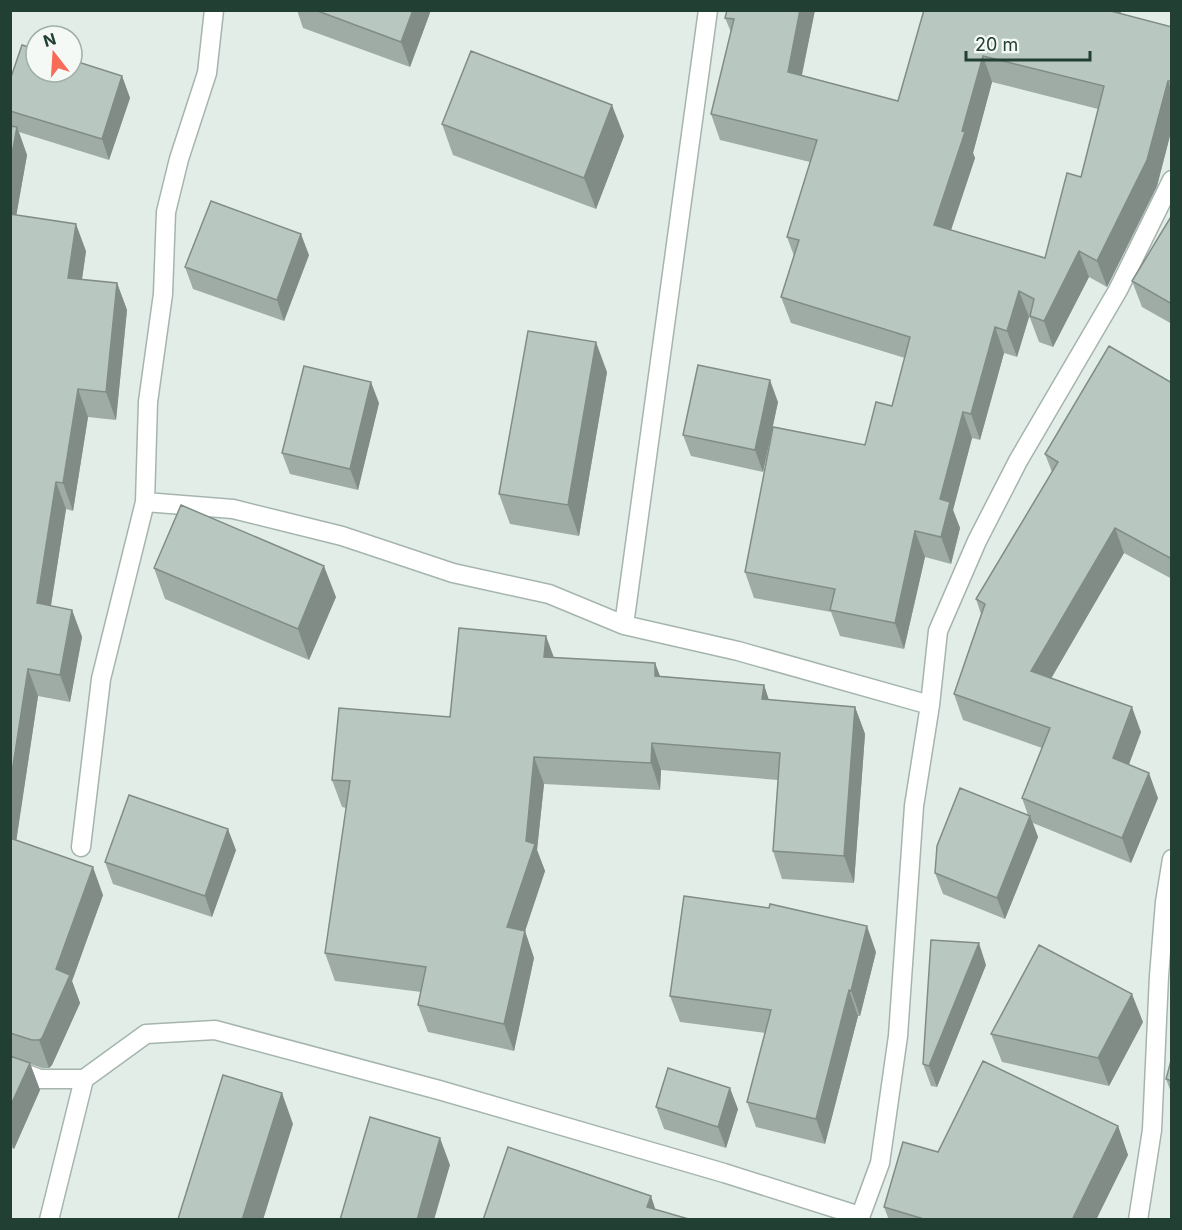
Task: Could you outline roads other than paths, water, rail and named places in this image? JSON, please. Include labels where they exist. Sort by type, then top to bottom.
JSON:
[{"type":"street","points":[[81,846],[100,679],[145,502],[148,402],[163,294],[166,212],[179,159],[207,73],[214,10]]},
{"type":"street","points":[[624,625],[708,10]]},
{"type":"street","points":[[10,1068],[40,1079],[84,1079],[146,1034],[215,1030],[439,1090],[724,1173],[860,1218],[880,1163],[898,1036],[914,806],[930,705],[938,631],[977,541],[1018,461],[1118,290],[1172,180]]},
{"type":"street","points":[[145,502],[233,509],[342,536],[453,573],[549,594],[624,625],[738,651],[930,705]]},
{"type":"street","points":[[1138,1220],[1152,1130],[1159,976],[1165,902],[1172,860]]},
{"type":"street","points":[[49,1220],[84,1079]]}]
